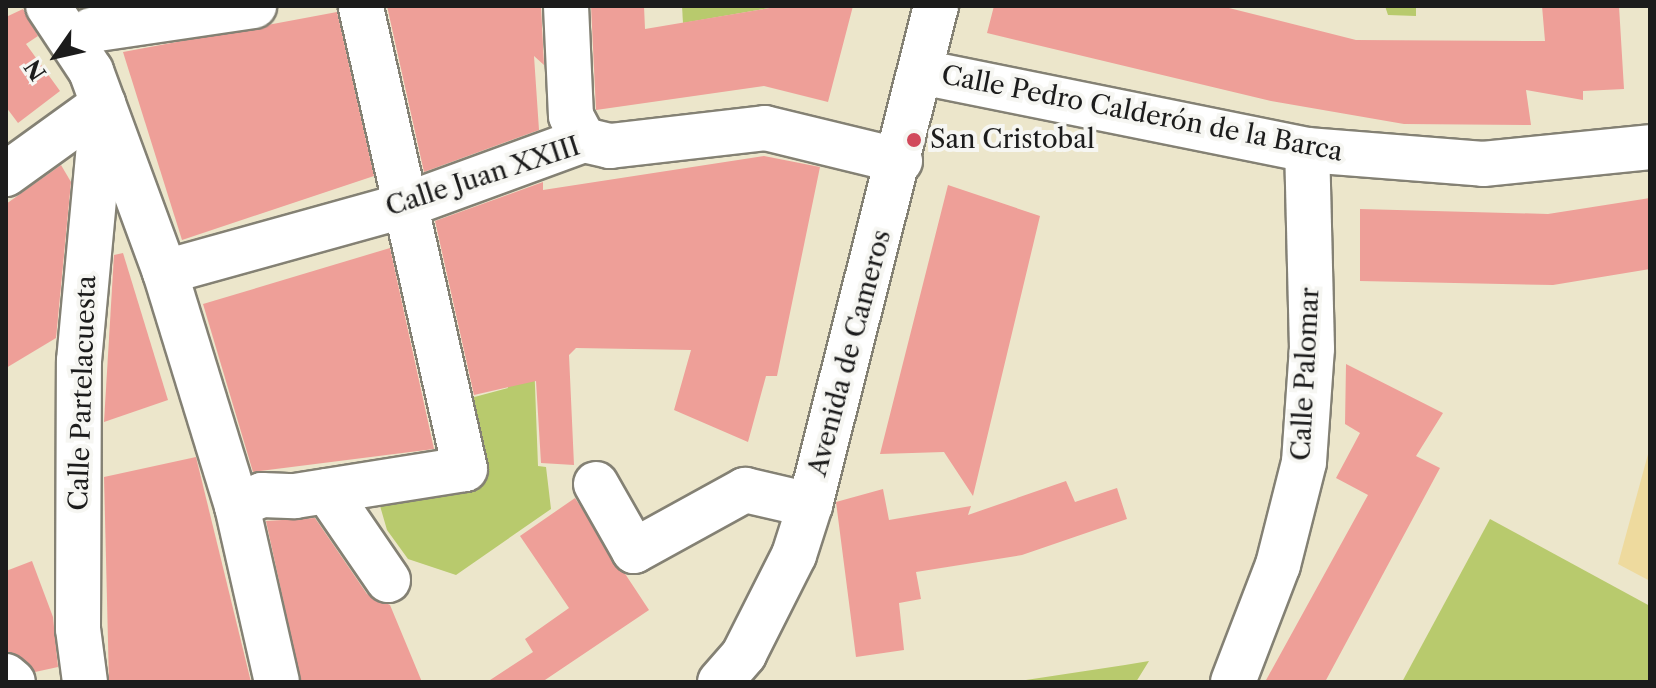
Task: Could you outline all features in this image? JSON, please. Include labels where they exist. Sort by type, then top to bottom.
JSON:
[{"type":"street","points":[[48,6],[94,53],[237,506],[277,682]]},
{"type":"street","points":[[6,174],[94,53],[254,6]]},
{"type":"street","points":[[237,506],[262,495],[327,491],[465,469],[361,6]]},
{"type":"street","points":[[566,6],[571,116],[584,140]]},
{"type":"street","name":"Avenida de Cameros","points":[[720,682],[773,597],[810,505],[900,161],[936,6]]},
{"type":"street","name":"Calle Partelacuesta","points":[[85,682],[78,629],[79,361],[94,53]]},
{"type":"street","name":"Calle Pedro Calderón de la Barca","points":[[921,72],[1307,150],[1483,164],[1650,147]]},
{"type":"street","name":"Calle Juan XXIII","points":[[165,272],[406,205],[584,140],[610,146],[765,128],[900,161]]},
{"type":"street","name":"Calle Palomar","points":[[1233,682],[1278,565],[1304,462],[1312,349],[1307,150]]},
{"type":"street","points":[[596,484],[634,551],[745,490],[810,505]]},
{"type":"street","points":[[327,491],[388,580]]},
{"type":"street","points":[[6,676],[13,682]]},
{"type":"green space","points":[[682,6],[781,6],[683,23]]},
{"type":"green space","points":[[1385,6],[1416,6],[1416,16],[1388,15]]},
{"type":"green space","points":[[534,360],[538,466],[546,467],[551,509],[456,575],[408,559],[387,530],[376,492],[475,474],[467,399],[508,388],[504,368]]},
{"type":"green space","points":[[1490,519],[1650,606],[1650,682],[1402,682]]},
{"type":"green space","points":[[1149,661],[1136,682],[1013,682],[1125,665]]},
{"type":"sand","points":[[1650,447],[1650,581],[1618,564]]},
{"type":"building","points":[[387,6],[541,6],[544,65],[534,56],[539,130],[424,172]]},
{"type":"building","points":[[591,6],[644,6],[645,29],[781,6],[853,6],[828,102],[764,86],[596,110]]},
{"type":"building","points":[[994,6],[1221,6],[1356,40],[1545,41],[1542,6],[1619,6],[1624,89],[1583,91],[1583,100],[1526,90],[1531,125],[1404,124],[1271,101],[987,33]]},
{"type":"building","points":[[23,9],[38,36],[26,44],[60,91],[18,123],[6,107],[6,17]]},
{"type":"building","points":[[337,12],[374,176],[182,240],[123,52]]},
{"type":"building","points":[[764,156],[820,167],[777,376],[766,376],[748,442],[674,410],[691,350],[576,348],[569,355],[574,465],[541,463],[536,381],[474,395],[435,221],[543,182],[543,190]]},
{"type":"building","points":[[61,165],[71,182],[56,338],[6,368],[6,204]]},
{"type":"building","points":[[948,185],[1040,216],[973,496],[944,452],[880,454]]},
{"type":"building","points":[[1650,198],[1650,269],[1553,285],[1360,281],[1360,209],[1548,214]]},
{"type":"building","points":[[390,248],[434,449],[253,472],[203,304]]},
{"type":"building","points":[[123,253],[168,400],[104,422],[114,255]]},
{"type":"building","points":[[1346,364],[1443,413],[1416,456],[1440,468],[1325,682],[1265,682],[1368,495],[1336,478],[1360,433],[1345,424]]},
{"type":"building","points":[[196,457],[251,682],[109,682],[104,477]]},
{"type":"building","points":[[1066,481],[1075,502],[1117,488],[1127,519],[1022,555],[916,572],[921,599],[899,603],[904,650],[856,657],[836,502],[883,489],[889,520],[971,506],[968,515]]},
{"type":"building","points":[[575,498],[649,610],[542,682],[487,682],[533,652],[525,639],[569,608],[520,536]]},
{"type":"building","points":[[315,518],[367,594],[390,605],[422,682],[301,682],[266,521]]},
{"type":"building","points":[[32,561],[53,617],[58,667],[35,672],[6,652],[6,571]]},
{"type":"place","name":"San Cristobal","points":[[914,140]]}]
